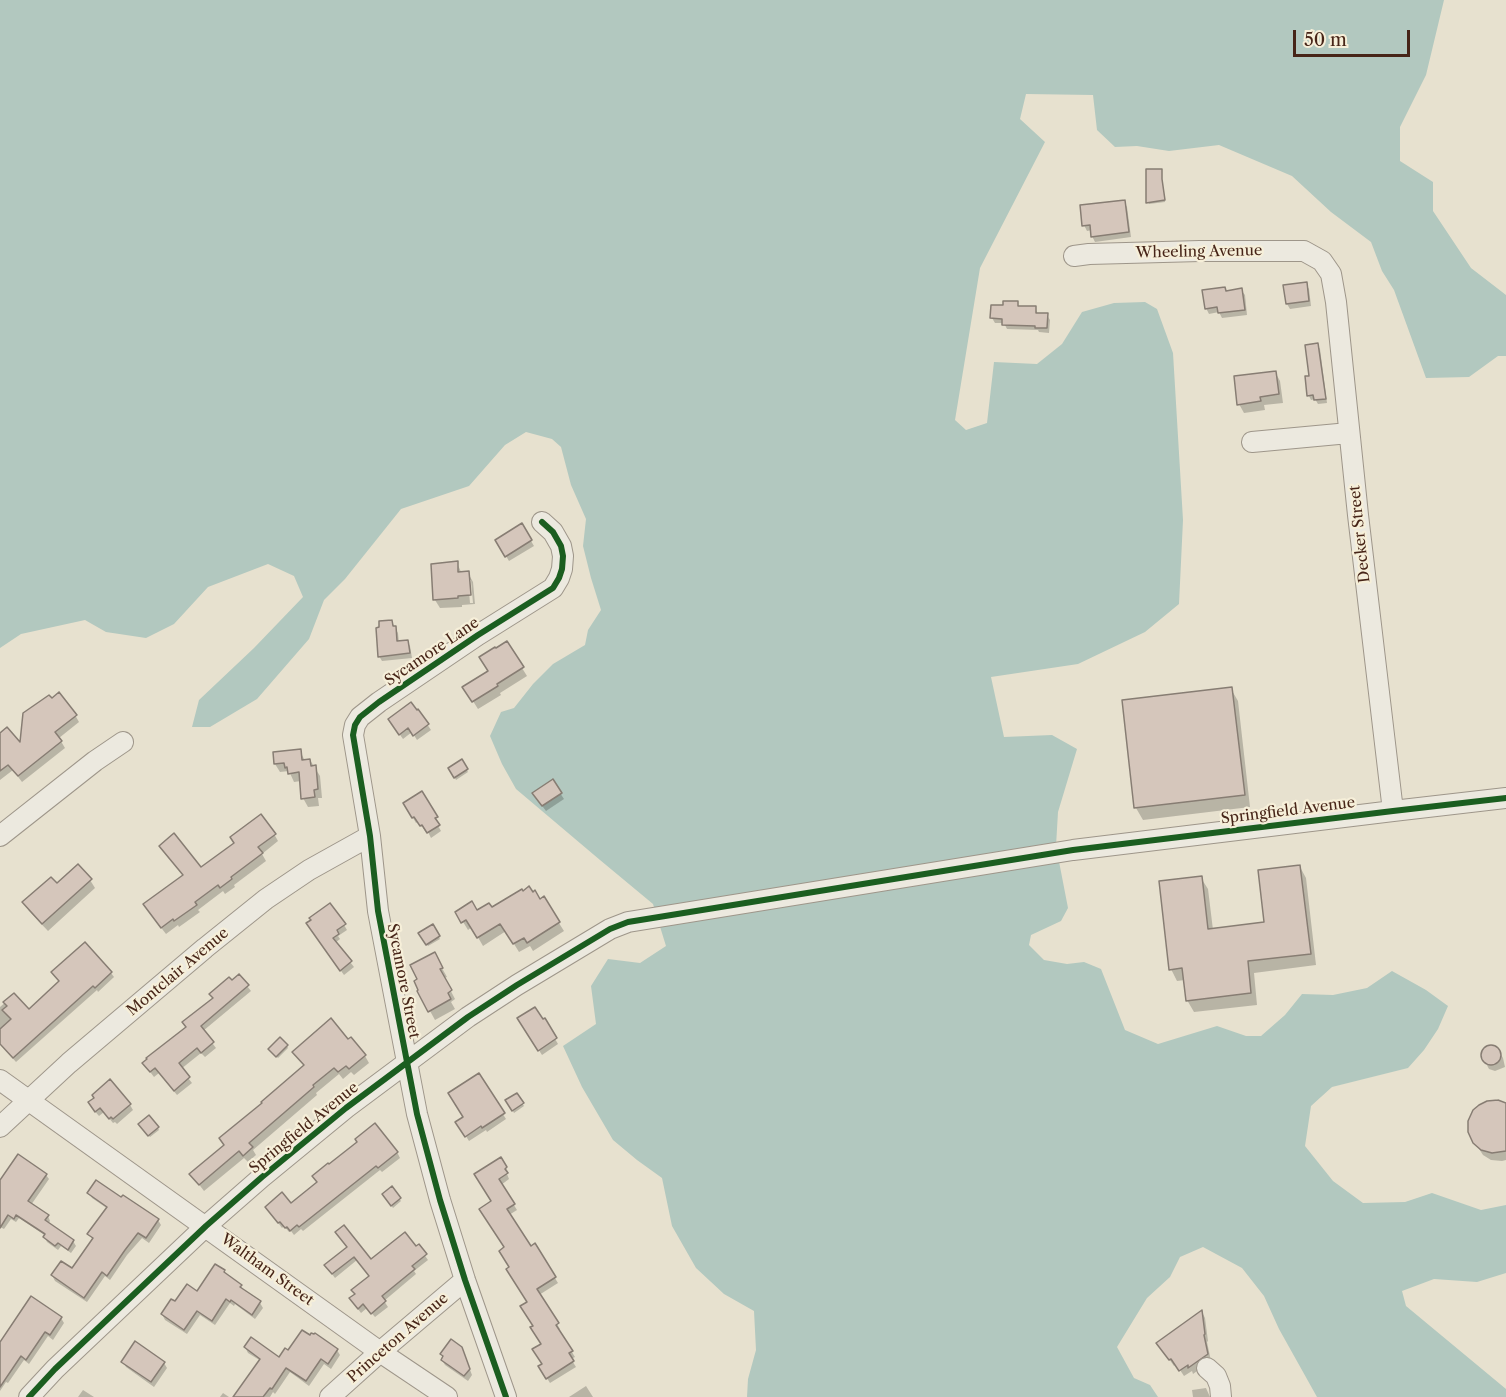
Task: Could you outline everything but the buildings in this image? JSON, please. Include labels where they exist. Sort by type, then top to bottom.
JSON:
[{"type":"street","name":"Wheeling Avenue","points":[[1074,256],[1304,250],[1322,261]]},
{"type":"street","name":"Decker Street","points":[[1322,261],[1331,274],[1336,302],[1393,811]]},
{"type":"street","points":[[1252,442],[1349,433]]},
{"type":"street","name":"Sycamore Lane","points":[[371,708],[469,641],[553,588],[562,569],[563,556],[561,546],[553,532],[542,522]]},
{"type":"street","name":"Sycamore Street","points":[[371,708],[360,717],[353,735],[370,836],[378,911],[406,1062],[440,1200],[506,1397]]},
{"type":"street","points":[[0,837],[95,761],[123,742]]},
{"type":"street","name":"Springfield Avenue","points":[[29,1397],[63,1361],[206,1226],[261,1177],[346,1108],[468,1017],[610,929],[628,922],[1073,850],[1506,798]]},
{"type":"street","name":"Montclair Avenue","points":[[0,1127],[78,1055],[266,899],[309,870],[370,836]]},
{"type":"street","name":"Waltham Street","points":[[0,1080],[380,1352],[447,1397]]},
{"type":"street","name":"Princeton Avenue","points":[[330,1397],[465,1280]]},
{"type":"street","points":[[1207,1368],[1216,1376],[1221,1397]]},
{"type":"shaded area","points":[[0,0],[1444,0],[1426,75],[1400,127],[1400,161],[1433,182],[1433,211],[1471,268],[1506,295],[1506,356],[1498,356],[1469,377],[1426,378],[1394,290],[1382,271],[1371,242],[1331,212],[1292,176],[1219,145],[1169,151],[1137,146],[1115,147],[1097,130],[1093,95],[1026,94],[1020,119],[1045,142],[980,268],[955,420],[966,430],[987,423],[994,362],[1037,364],[1062,344],[1082,312],[1114,303],[1145,302],[1157,309],[1173,353],[1183,520],[1179,604],[1145,632],[1078,664],[991,677],[1004,737],[1052,735],[1077,749],[1058,812],[1056,846],[1068,908],[1061,921],[1031,935],[1029,945],[1044,960],[1067,964],[1084,962],[1101,969],[1125,1030],[1158,1044],[1217,1026],[1246,1036],[1261,1036],[1285,1015],[1302,994],[1333,995],[1367,988],[1392,971],[1426,990],[1448,1006],[1438,1029],[1408,1068],[1332,1087],[1311,1106],[1305,1146],[1333,1181],[1363,1203],[1405,1202],[1432,1193],[1481,1210],[1506,1205],[1506,1273],[1477,1282],[1434,1279],[1402,1291],[1406,1306],[1506,1389],[1506,1397],[1317,1397],[1279,1329],[1264,1296],[1242,1268],[1203,1247],[1180,1257],[1170,1277],[1147,1298],[1117,1347],[1134,1378],[1150,1385],[1158,1397],[747,1397],[748,1379],[756,1350],[754,1311],[724,1294],[696,1268],[672,1226],[662,1178],[613,1140],[582,1087],[563,1046],[596,1024],[591,986],[608,959],[640,963],[666,946],[653,904],[516,789],[490,736],[501,712],[514,708],[553,664],[585,645],[588,630],[601,610],[583,546],[586,519],[571,485],[561,447],[552,439],[526,432],[505,445],[469,486],[401,509],[345,579],[324,600],[309,639],[257,699],[210,727],[192,727],[199,700],[303,597],[294,576],[268,564],[208,587],[174,624],[146,638],[106,632],[85,620],[21,634],[0,648]]},
{"type":"cycle path","points":[[506,1397],[465,1280],[417,1114],[378,911],[370,836],[353,735],[360,717],[379,702],[553,588],[562,569],[563,556],[561,546],[553,532],[542,522]]},
{"type":"cycle path","points":[[29,1397],[55,1369],[206,1226],[346,1108],[468,1017],[610,929],[628,922],[1073,850],[1506,798]]}]
